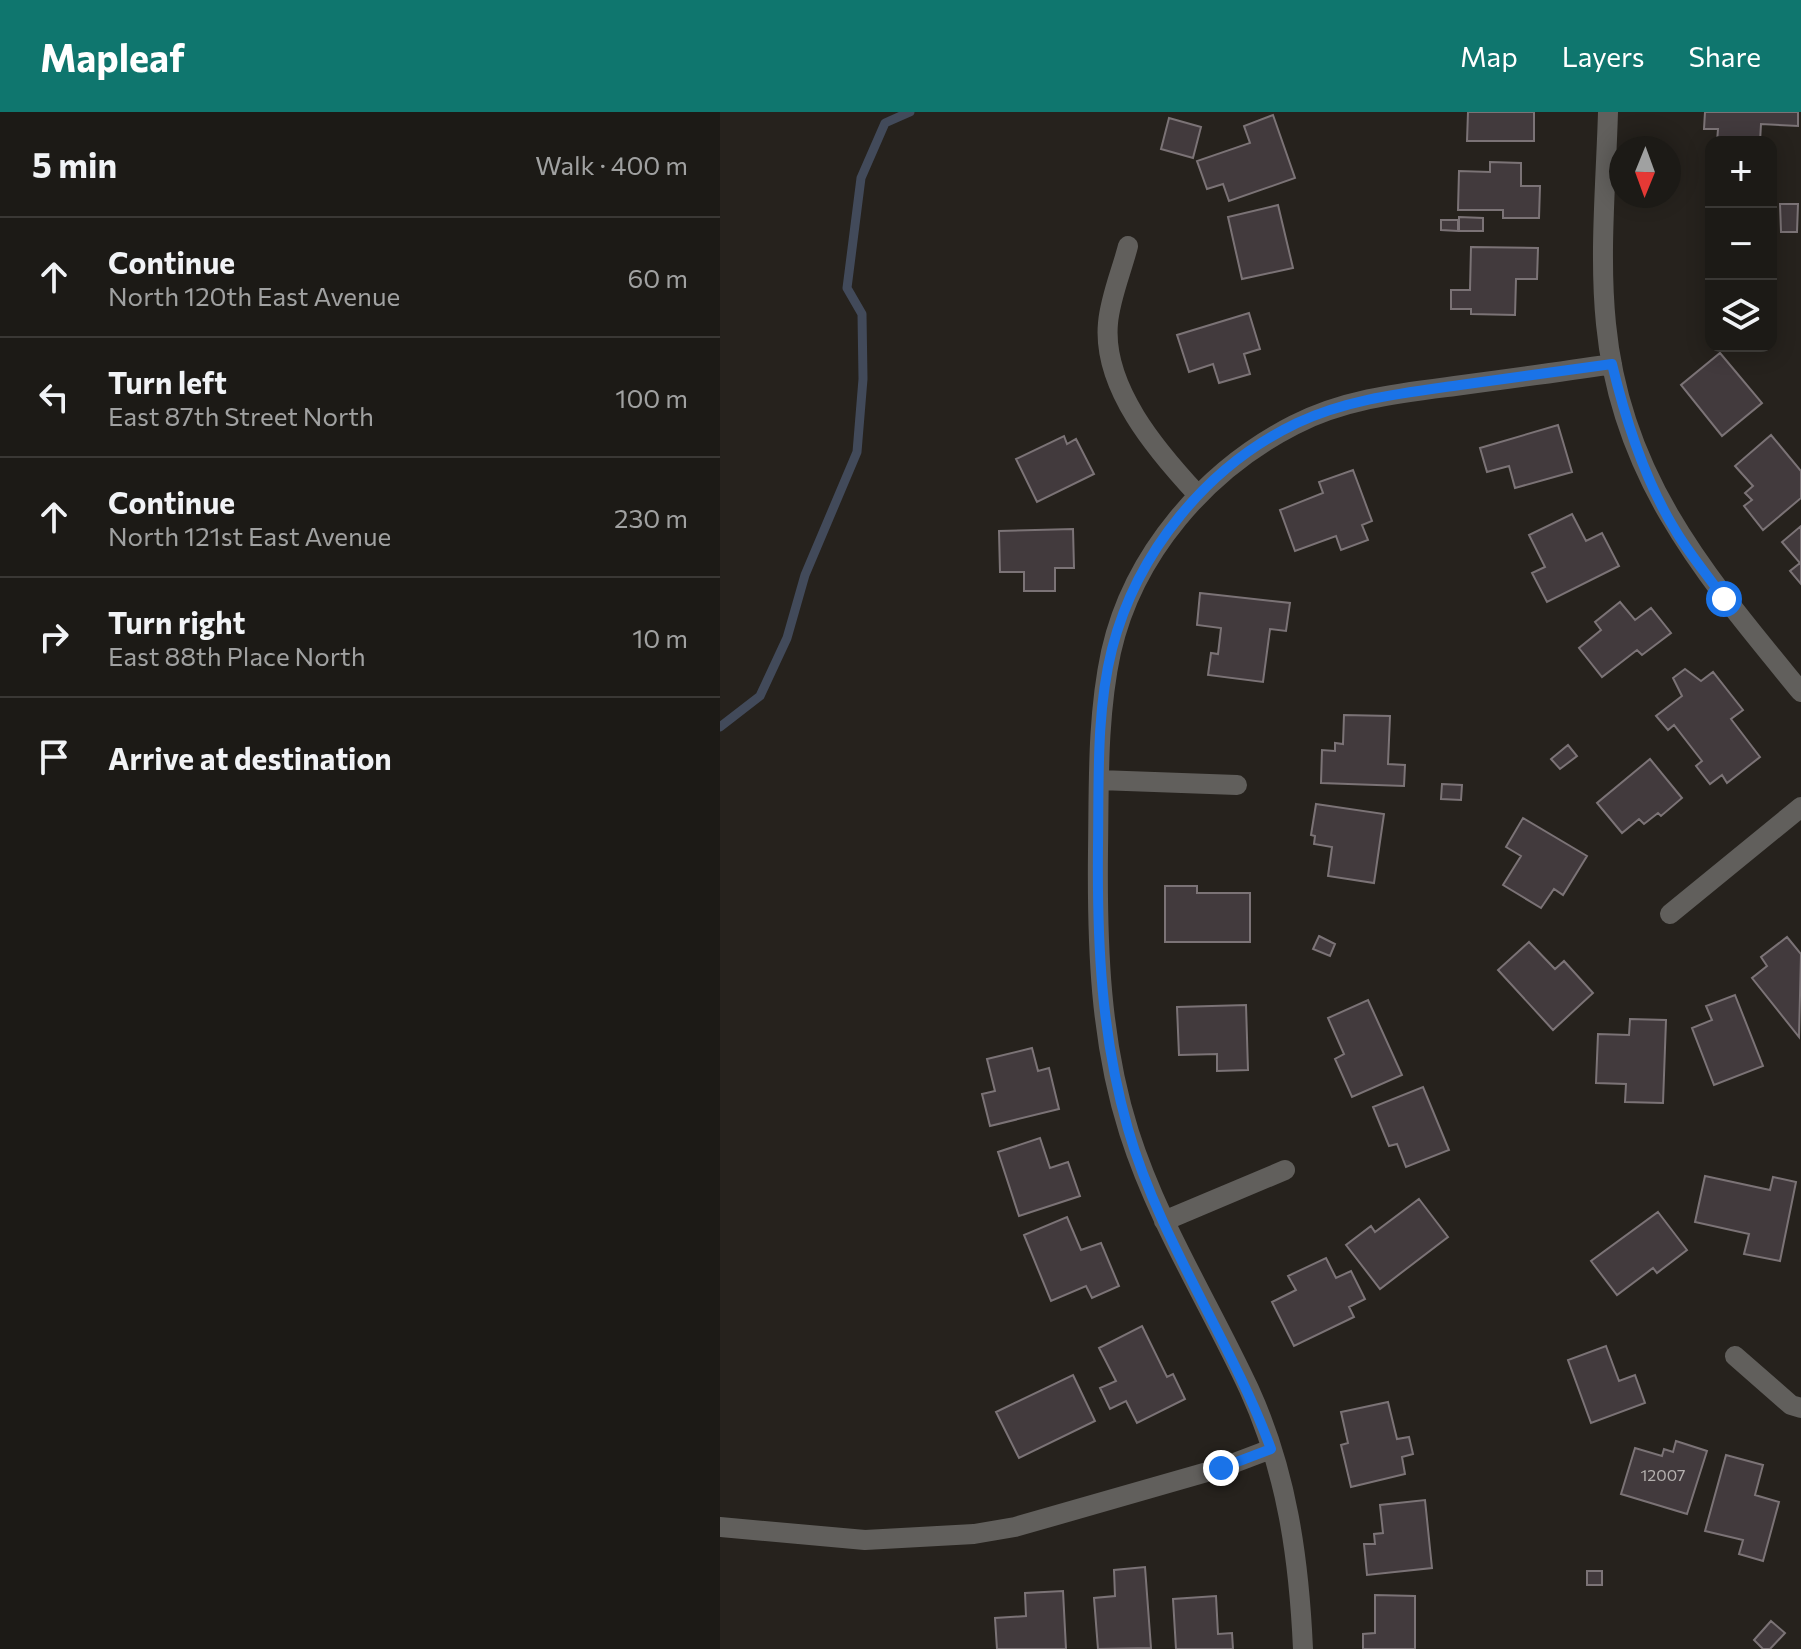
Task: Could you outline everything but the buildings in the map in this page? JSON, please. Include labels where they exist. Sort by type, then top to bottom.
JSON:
[{"type":"street","points":[[1608,112],[1606,323],[1625,417],[1650,480],[1676,533],[1724,599],[1801,692]]},
{"type":"street","points":[[1128,246],[1108,324],[1112,355],[1122,389],[1141,428],[1197,494]]},
{"type":"street","points":[[1303,1649],[1292,1520],[1271,1449],[1250,1392],[1164,1221],[1129,1131],[1102,1003],[1097,941],[1099,780],[1103,703],[1112,649],[1131,594],[1158,545],[1197,494],[1246,454],[1293,425],[1329,409],[1384,395],[1612,364]]},
{"type":"street","points":[[1099,780],[1237,785]]},
{"type":"street","points":[[1670,914],[1801,807]]},
{"type":"street","points":[[1164,1221],[1285,1170]]},
{"type":"street","points":[[1735,1356],[1791,1405],[1801,1408]]},
{"type":"street","points":[[720,1527],[865,1540],[974,1534],[1015,1527],[1221,1468],[1271,1449]]},
{"type":"waterway","points":[[720,727],[760,696],[787,638],[805,575],[857,452],[863,379],[862,314],[847,288],[861,178],[885,123],[910,112]]},
{"type":"route","points":[[1221,1468],[1271,1449],[1250,1392],[1164,1221],[1129,1131],[1102,1003],[1097,941],[1103,703],[1112,649],[1131,594],[1158,545],[1197,494],[1246,454],[1293,425],[1329,409],[1384,395],[1612,364],[1625,417],[1650,480],[1676,533],[1724,599]]}]
